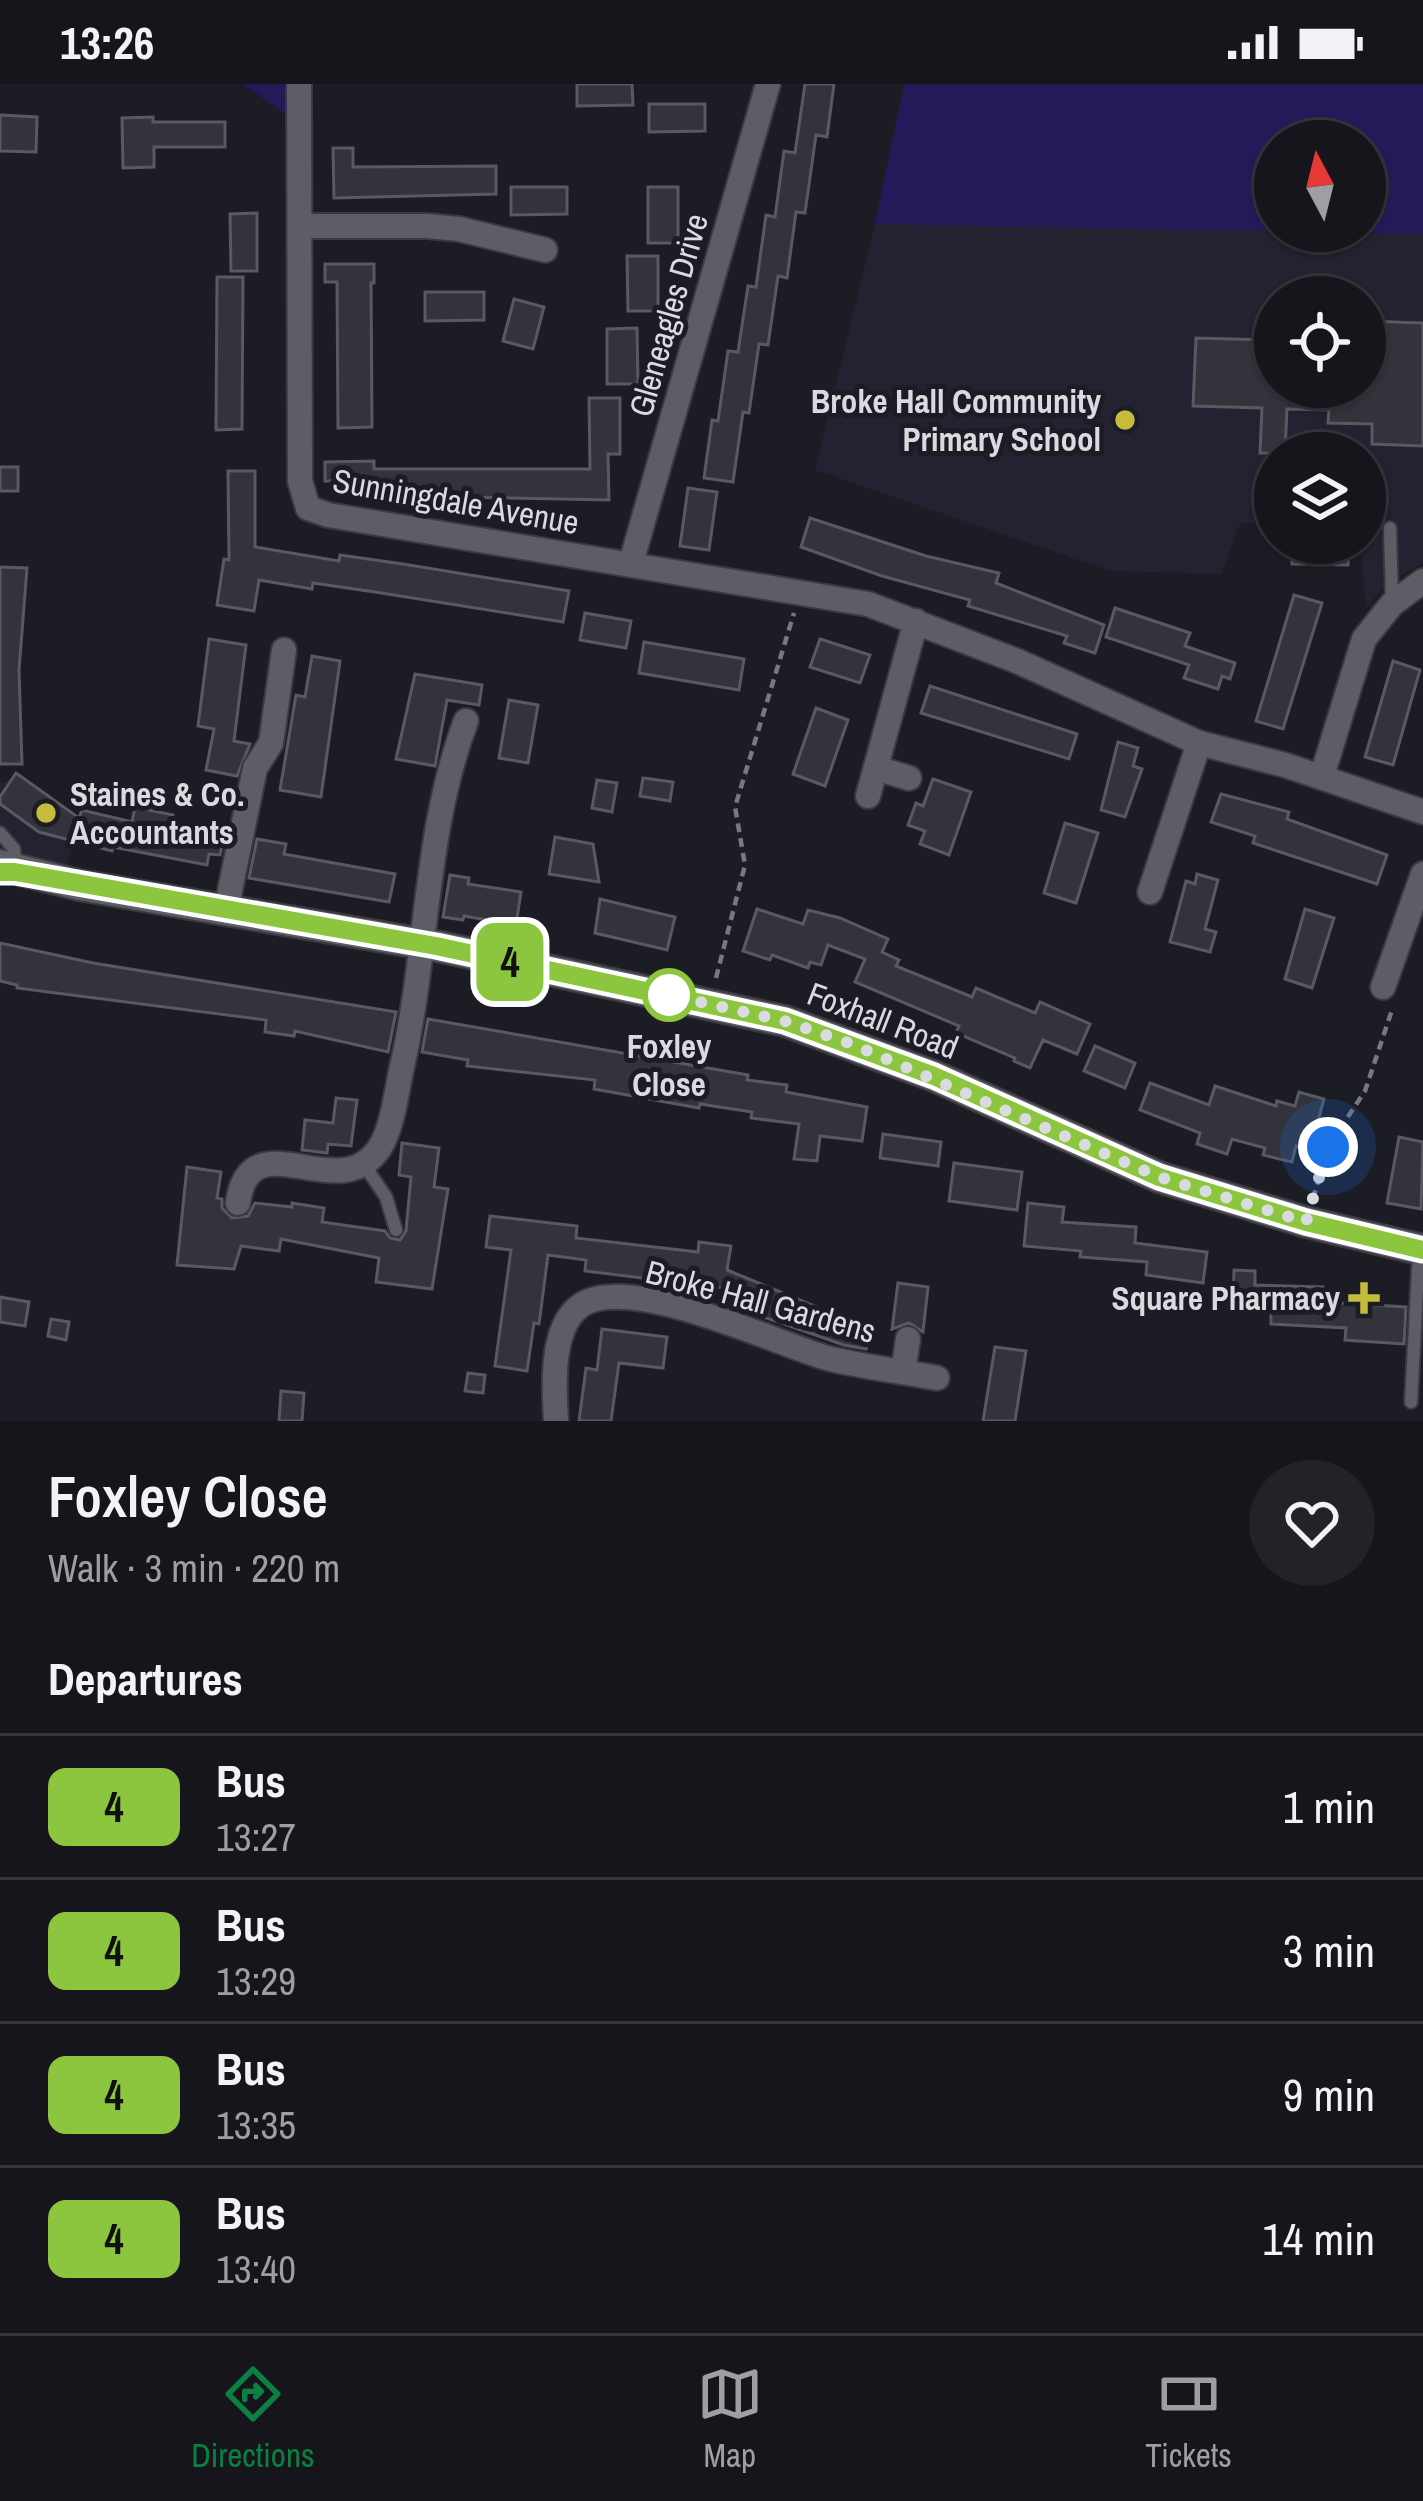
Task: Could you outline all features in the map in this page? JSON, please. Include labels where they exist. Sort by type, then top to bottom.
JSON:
[{"type":"street","name":"Sunningdale Avenue","points":[[299,84],[300,481],[308,508],[868,604],[1199,743],[1322,776],[1423,812]]},
{"type":"street","name":"Gleneagles Drive","points":[[631,563],[768,84]]},
{"type":"street","points":[[300,226],[427,226],[545,250]]},
{"type":"street","points":[[1322,776],[1364,639],[1392,604],[1423,581]]},
{"type":"street","points":[[868,796],[916,621]]},
{"type":"street","points":[[226,910],[255,768],[272,743],[284,650]]},
{"type":"street","points":[[238,1203],[241,1182],[252,1169],[270,1163],[350,1172],[364,1166],[386,1137],[411,1025],[453,755],[466,721]]},
{"type":"street","points":[[1150,892],[1199,743]]},
{"type":"street","points":[[876,768],[909,778]]},
{"type":"street","name":"Foxhall Road","points":[[5,870],[422,944],[785,1021],[852,1044],[1159,1177],[1306,1222],[1421,1250]]},
{"type":"street","points":[[1383,987],[1423,874]]},
{"type":"street","name":"Broke Hall Gardens","points":[[556,1421],[556,1375],[569,1317],[588,1301],[607,1297],[699,1313],[829,1358],[937,1378]]},
{"type":"street","name":"Broke Hall Gardens","points":[[903,1372],[908,1340]]},
{"type":"lane","points":[[1390,528],[1392,604]]},
{"type":"lane","points":[[0,833],[14,849],[5,870]]},
{"type":"lane","points":[[364,1166],[386,1197],[396,1230]]},
{"type":"lane","points":[[1411,1402],[1421,1250]]},
{"type":"path","points":[[710,1004],[745,866],[735,807],[800,590]]},
{"type":"path","points":[[1306,1222],[1328,1147],[1365,1090],[1394,1003],[1383,987]]},
{"type":"shaded area","points":[[242,84],[289,84],[288,115]]},
{"type":"shaded area","points":[[904,84],[1423,84],[1423,234],[1386,233],[1386,120],[1254,120],[1254,231],[875,224]]},
{"type":"shaded area","name":"Broke Hall Community Primary School","points":[[875,224],[1254,231],[1254,252],[1386,252],[1386,233],[1423,234],[1423,563],[1387,584],[1366,608],[1362,564],[1386,564],[1386,432],[1254,432],[1254,523],[1240,523],[1222,574],[1110,571],[815,470]]},
{"type":"shaded area","points":[[0,782],[31,782],[76,826],[64,882],[0,869]]},
{"type":"building","points":[[577,84],[632,84],[633,105],[577,106]]},
{"type":"building","points":[[805,84],[834,84],[827,137],[816,135],[805,213],[796,212],[787,278],[778,276],[768,345],[759,344],[733,482],[704,478],[728,351],[738,352],[748,286],[756,287],[766,215],[775,217],[784,151],[795,153]]},
{"type":"building","points":[[649,104],[705,104],[705,131],[649,132]]},
{"type":"building","points":[[0,115],[37,117],[36,152],[0,151]]},
{"type":"building","points":[[153,117],[153,122],[225,122],[225,147],[154,147],[154,167],[123,168],[122,118]]},
{"type":"building","points":[[333,148],[353,148],[353,167],[496,166],[496,194],[334,198]]},
{"type":"building","points":[[511,187],[567,187],[567,214],[511,215]]},
{"type":"building","points":[[648,187],[678,187],[678,243],[648,243]]},
{"type":"building","points":[[257,213],[257,271],[231,271],[230,214]]},
{"type":"building","points":[[627,256],[658,256],[658,311],[628,311]]},
{"type":"building","points":[[325,264],[374,264],[372,427],[338,428],[337,282],[325,282]]},
{"type":"building","points":[[217,277],[243,277],[242,429],[216,430]]},
{"type":"building","points":[[425,292],[484,292],[484,320],[425,321]]},
{"type":"building","points":[[514,299],[544,307],[533,349],[503,341]]},
{"type":"building","points":[[1386,322],[1423,323],[1423,446],[1386,445],[1386,432],[1372,432],[1372,424],[1328,423],[1329,410],[1287,409],[1286,432],[1261,432],[1262,408],[1386,408]]},
{"type":"building","points":[[637,328],[638,384],[607,384],[607,329]]},
{"type":"building","points":[[1196,338],[1254,339],[1254,408],[1193,406]]},
{"type":"building","points":[[589,398],[620,398],[620,454],[608,454],[609,500],[400,496],[400,487],[325,481],[325,462],[374,461],[374,469],[590,469]]},
{"type":"building","points":[[0,467],[18,467],[18,491],[0,491]]},
{"type":"building","points":[[228,471],[255,471],[255,547],[339,561],[340,555],[569,591],[563,622],[313,583],[312,589],[259,580],[254,611],[217,605],[224,559],[229,560]]},
{"type":"building","points":[[688,488],[717,492],[709,550],[680,546]]},
{"type":"building","points":[[810,518],[926,556],[999,573],[996,583],[1104,625],[1095,653],[1064,643],[1067,636],[968,606],[970,600],[801,547]]},
{"type":"building","points":[[0,567],[27,568],[19,670],[22,764],[0,764]]},
{"type":"building","points":[[1294,595],[1322,603],[1283,729],[1256,721]]},
{"type":"building","points":[[1115,608],[1190,633],[1185,646],[1235,663],[1230,679],[1222,676],[1218,689],[1184,678],[1189,665],[1106,637]]},
{"type":"building","points":[[585,613],[631,621],[626,648],[580,640]]},
{"type":"building","points":[[209,639],[246,645],[234,741],[250,744],[237,776],[206,770],[214,729],[198,726]]},
{"type":"building","points":[[820,639],[870,655],[860,683],[810,667]]},
{"type":"building","points":[[644,642],[744,659],[739,690],[639,673]]},
{"type":"building","points":[[312,656],[340,661],[321,797],[280,790],[296,695],[305,697]]},
{"type":"building","points":[[1393,661],[1420,670],[1393,765],[1365,757]]},
{"type":"building","points":[[415,674],[482,685],[479,705],[447,700],[435,766],[396,759]]},
{"type":"building","points":[[930,686],[1077,734],[1069,759],[921,713]]},
{"type":"building","points":[[509,700],[538,705],[528,763],[499,758]]},
{"type":"building","points":[[816,708],[848,720],[825,786],[793,774]]},
{"type":"building","points":[[1118,742],[1138,748],[1133,766],[1142,769],[1125,817],[1101,810]]},
{"type":"building","points":[[16,773],[79,818],[82,810],[132,822],[135,807],[173,815],[171,825],[225,834],[220,855],[209,854],[207,865],[113,847],[112,851],[39,832],[0,804]]},
{"type":"building","points":[[643,778],[673,782],[670,801],[640,796]]},
{"type":"building","points":[[933,779],[971,792],[949,855],[920,844],[925,831],[908,825],[916,803],[923,806]]},
{"type":"building","points":[[597,780],[617,783],[612,812],[592,808]]},
{"type":"building","points":[[1221,794],[1289,812],[1287,819],[1387,855],[1377,884],[1253,843],[1255,836],[1211,822]]},
{"type":"building","points":[[1065,823],[1098,833],[1076,903],[1044,893]]},
{"type":"building","points":[[555,837],[593,844],[599,882],[549,874]]},
{"type":"building","points":[[257,839],[286,844],[284,854],[395,874],[389,902],[249,878]]},
{"type":"building","points":[[1197,874],[1218,880],[1205,929],[1216,932],[1210,952],[1170,942],[1186,881],[1195,884]]},
{"type":"building","points":[[450,875],[469,878],[468,884],[521,892],[516,925],[443,917]]},
{"type":"building","points":[[600,899],[675,917],[667,950],[595,933]]},
{"type":"building","points":[[757,909],[803,924],[808,910],[840,918],[888,939],[882,952],[899,960],[896,966],[972,997],[976,988],[1035,1013],[1040,1002],[1090,1024],[1077,1054],[1043,1040],[1030,1068],[956,1033],[959,1026],[855,982],[865,959],[828,945],[821,965],[810,962],[808,968],[743,951]]},
{"type":"building","points":[[1305,909],[1334,918],[1312,988],[1285,979]]},
{"type":"building","points":[[0,943],[93,963],[396,1012],[388,1052],[295,1031],[294,1036],[265,1032],[266,1020],[17,988],[0,981]]},
{"type":"building","points":[[428,1019],[748,1075],[747,1080],[787,1085],[786,1092],[867,1107],[862,1141],[820,1136],[817,1161],[794,1159],[799,1124],[751,1118],[752,1112],[700,1104],[699,1108],[594,1089],[595,1080],[467,1066],[468,1060],[422,1052]]},
{"type":"building","points":[[1095,1046],[1135,1063],[1125,1088],[1084,1071]]},
{"type":"building","points":[[1150,1083],[1209,1105],[1215,1086],[1276,1106],[1277,1101],[1295,1106],[1299,1092],[1324,1099],[1310,1150],[1296,1146],[1292,1162],[1263,1155],[1265,1148],[1232,1139],[1227,1154],[1197,1144],[1200,1133],[1140,1110]]},
{"type":"building","points":[[336,1098],[357,1100],[351,1146],[328,1144],[327,1153],[302,1150],[305,1120],[333,1123]]},
{"type":"building","points":[[883,1134],[941,1142],[938,1166],[880,1158]]},
{"type":"building","points":[[1399,1137],[1423,1142],[1421,1209],[1387,1203]]},
{"type":"building","points":[[402,1143],[439,1148],[434,1187],[448,1189],[432,1289],[376,1282],[379,1258],[281,1239],[279,1251],[241,1246],[234,1269],[177,1265],[187,1167],[221,1172],[217,1198],[232,1218],[248,1216],[255,1203],[292,1207],[292,1203],[324,1208],[322,1222],[385,1231],[400,1240],[406,1231],[411,1177],[399,1175]]},
{"type":"building","points":[[954,1163],[1022,1172],[1017,1210],[949,1201]]},
{"type":"building","points":[[1028,1203],[1064,1207],[1062,1222],[1136,1227],[1135,1243],[1207,1252],[1203,1283],[1146,1275],[1147,1262],[1080,1257],[1081,1251],[1024,1246]]},
{"type":"building","points":[[490,1216],[577,1226],[576,1238],[698,1252],[699,1242],[731,1246],[727,1270],[873,1330],[866,1349],[844,1345],[726,1304],[732,1289],[585,1271],[586,1260],[548,1255],[527,1371],[495,1366],[511,1250],[486,1247]]},
{"type":"building","points":[[1234,1270],[1255,1271],[1255,1285],[1323,1287],[1323,1302],[1406,1307],[1404,1344],[1345,1340],[1346,1328],[1271,1324],[1271,1306],[1233,1306]]},
{"type":"building","points":[[898,1283],[928,1287],[923,1332],[909,1323],[892,1329]]},
{"type":"building","points":[[0,1297],[29,1302],[25,1326],[0,1322]]},
{"type":"building","points":[[51,1319],[69,1322],[66,1340],[48,1336]]},
{"type":"building","points":[[602,1329],[667,1337],[663,1368],[619,1363],[611,1421],[579,1421],[586,1368],[597,1370]]},
{"type":"building","points":[[995,1347],[1026,1351],[1015,1421],[983,1421]]},
{"type":"building","points":[[468,1373],[485,1375],[483,1393],[465,1391]]},
{"type":"building","points":[[281,1391],[304,1393],[302,1421],[279,1421]]},
{"type":"bus line","name":"4","points":[[0,872],[436,946],[785,1021],[934,1076],[1159,1177],[1306,1222],[1423,1250]]},
{"type":"place","name":"Broke Hall Community Primary School","points":[[1125,420]]},
{"type":"place","name":"Staines & Co. Accountants","points":[[46,813]]},
{"type":"place","name":"Foxley Close","points":[[669,995]]},
{"type":"place","name":"Square Pharmacy","points":[[1364,1298]]},
{"type":"route","points":[[669,995],[664,994],[785,1021],[852,1044],[1159,1177],[1306,1222],[1328,1147]]}]
